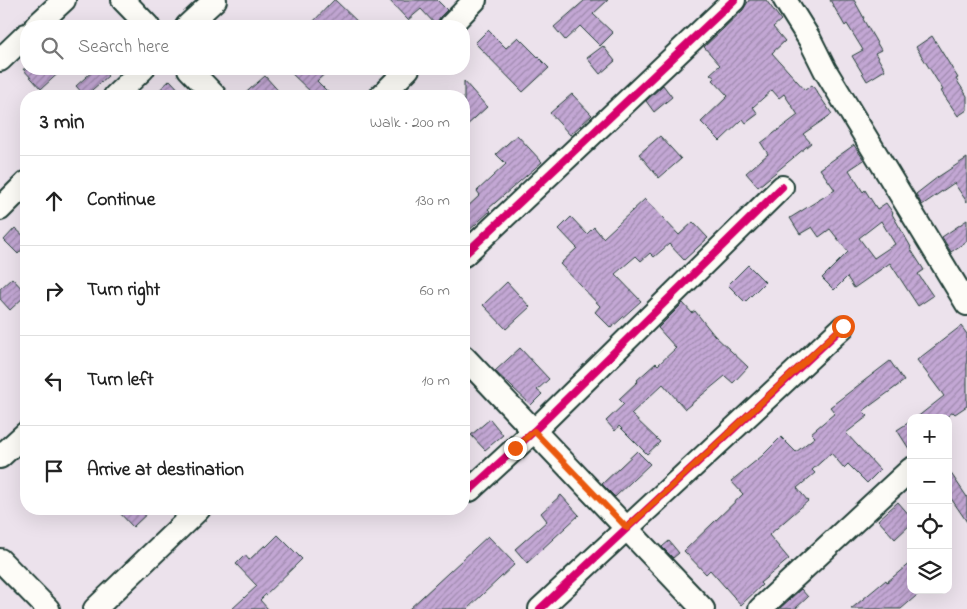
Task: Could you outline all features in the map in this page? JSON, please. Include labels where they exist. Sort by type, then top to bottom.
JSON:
[{"type":"street","points":[[42,20],[64,0]]},
{"type":"street","points":[[123,0],[142,20]]},
{"type":"street","points":[[193,20],[215,0]]},
{"type":"street","points":[[456,20],[476,0]]},
{"type":"street","points":[[470,249],[734,0]]},
{"type":"street","points":[[785,0],[810,40],[825,70],[967,304]]},
{"type":"street","points":[[0,60],[20,41]]},
{"type":"street","points":[[121,90],[137,75]]},
{"type":"street","points":[[195,75],[209,90]]},
{"type":"street","points":[[387,90],[402,75]]},
{"type":"street","points":[[470,490],[534,431],[782,188]]},
{"type":"street","points":[[0,209],[20,189]]},
{"type":"street","points":[[540,609],[843,326]]},
{"type":"street","points":[[470,364],[704,609]]},
{"type":"street","points":[[0,457],[20,439]]},
{"type":"street","points":[[760,609],[907,473]]},
{"type":"street","points":[[95,609],[193,515]]},
{"type":"street","points":[[0,560],[48,609]]},
{"type":"building","points":[[335,0],[356,20],[315,20]]},
{"type":"building","points":[[389,0],[437,0],[447,10],[438,20],[431,20],[421,9],[408,20]]},
{"type":"building","points":[[585,0],[608,0],[593,14],[613,33],[600,46],[580,26],[565,40],[554,27]]},
{"type":"building","points":[[749,0],[766,0],[781,20],[773,27],[785,41],[772,53],[805,90],[812,85],[832,114],[803,134],[811,143],[758,187],[746,173],[768,154],[761,143],[798,115],[784,94],[779,98],[772,90],[753,107],[758,114],[746,123],[743,119],[720,141],[701,122],[728,96],[710,74],[720,65],[704,47],[743,10]]},
{"type":"building","points":[[830,0],[854,0],[881,50],[875,53],[885,70],[867,81],[852,56],[863,50],[847,24],[845,26]]},
{"type":"building","points":[[488,30],[506,48],[518,37],[549,68],[523,92],[475,43]]},
{"type":"building","points":[[932,36],[967,96],[967,110],[958,116],[941,91],[943,90],[916,47]]},
{"type":"building","points":[[603,46],[615,61],[600,74],[587,58]]},
{"type":"building","points":[[28,75],[56,75],[41,89]]},
{"type":"building","points":[[88,75],[108,76],[92,90],[80,90],[76,86]]},
{"type":"building","points":[[293,75],[324,75],[317,81],[326,90],[309,90]]},
{"type":"building","points":[[265,76],[278,90],[249,90]]},
{"type":"building","points":[[170,80],[179,90],[159,90]]},
{"type":"building","points":[[464,81],[487,107],[470,123],[470,90],[464,90]]},
{"type":"building","points":[[663,85],[672,97],[654,112],[646,101]]},
{"type":"building","points":[[572,94],[592,115],[570,135],[550,113]]},
{"type":"building","points":[[517,135],[542,162],[488,209],[490,211],[470,229],[470,204],[480,195],[477,191],[506,164],[496,154]]},
{"type":"building","points":[[660,136],[681,159],[659,178],[639,154]]},
{"type":"building","points":[[854,145],[864,160],[849,170],[877,209],[886,203],[893,213],[910,248],[924,270],[918,274],[933,296],[918,306],[890,263],[854,288],[847,277],[834,290],[822,278],[848,252],[830,229],[819,237],[812,227],[800,234],[790,218],[835,190],[820,169]],"holes":[[[881,221],[895,244],[874,258],[859,238]]]},
{"type":"building","points":[[967,158],[967,202],[954,183],[922,205],[916,194]]},
{"type":"building","points":[[645,199],[679,235],[693,222],[708,238],[684,260],[669,244],[654,257],[650,253],[641,261],[636,256],[615,274],[641,301],[611,328],[595,312],[600,306],[560,264],[577,248],[559,229],[571,217],[587,234],[594,227],[603,238]]},
{"type":"building","points":[[967,220],[967,241],[951,252],[942,237]]},
{"type":"building","points":[[15,228],[20,233],[20,252],[18,254],[4,240]]},
{"type":"building","points":[[748,265],[765,282],[745,302],[728,285]]},
{"type":"building","points":[[12,278],[20,287],[20,301],[10,310],[0,299],[0,289]]},
{"type":"building","points":[[507,282],[530,307],[506,329],[483,305]]},
{"type":"building","points":[[683,303],[692,313],[695,311],[714,335],[748,367],[733,383],[725,376],[685,409],[663,384],[631,414],[660,442],[647,454],[619,426],[615,431],[606,421],[624,404],[619,399],[637,380],[656,363],[658,365],[676,348],[658,328]]},
{"type":"building","points":[[961,326],[967,334],[967,406],[955,414],[953,412],[950,414],[921,414],[944,396],[917,360]]},
{"type":"building","points":[[520,348],[549,379],[537,390],[542,394],[531,405],[495,371]]},
{"type":"building","points":[[890,361],[904,381],[863,411],[868,416],[846,433],[880,470],[867,483],[848,464],[844,468],[831,453],[812,470],[815,473],[797,488],[808,501],[769,535],[789,559],[760,583],[762,585],[741,605],[710,570],[706,574],[684,551],[743,494],[731,481],[762,456],[781,437],[796,452],[815,437],[811,433],[835,413],[830,407]]},
{"type":"building","points":[[490,419],[503,435],[485,450],[471,435]]},
{"type":"building","points":[[907,424],[907,446],[897,430]]},
{"type":"building","points":[[637,451],[650,464],[615,497],[602,484]]},
{"type":"building","points":[[952,475],[967,497],[967,522],[952,500]]},
{"type":"building","points":[[561,495],[579,515],[527,563],[515,549],[547,521],[541,513]]},
{"type":"building","points":[[898,502],[907,512],[907,528],[895,539],[878,520]]},
{"type":"building","points":[[122,515],[146,515],[133,527]]},
{"type":"building","points":[[278,535],[302,559],[260,600],[268,609],[232,609],[257,586],[236,564],[245,555],[249,560]]},
{"type":"building","points":[[488,536],[515,564],[467,609],[409,609]]},
{"type":"building","points":[[669,541],[679,553],[673,558],[662,547]]},
{"type":"building","points":[[907,565],[907,594],[918,594],[901,609],[851,609],[886,580],[887,582]]},
{"type":"building","points":[[801,589],[808,597],[795,609],[779,609]]},
{"type":"cycle path","points":[[470,249],[734,0]]},
{"type":"cycle path","points":[[470,490],[534,431],[782,187]]},
{"type":"cycle path","points":[[540,609],[843,327]]},
{"type":"route","points":[[515,448],[534,431],[627,528],[843,326]]}]
